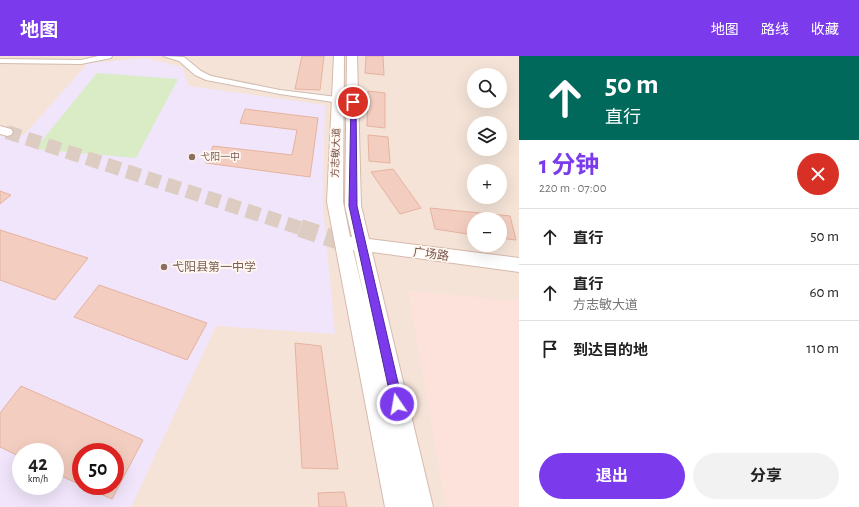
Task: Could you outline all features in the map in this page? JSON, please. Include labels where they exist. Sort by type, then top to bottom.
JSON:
[{"type":"main road","name":"方志敏大道","points":[[339,56],[338,100],[344,204]]},
{"type":"main road","name":"方志敏大道","points":[[344,204],[353,102],[352,56]]},
{"type":"main road","points":[[344,204],[353,244],[398,507]]},
{"type":"main road","points":[[353,244],[374,300],[420,507]]},
{"type":"main road","name":"广场路","points":[[353,244],[519,265]]},
{"type":"street","points":[[0,61],[81,62],[108,56]]},
{"type":"street","points":[[167,56],[181,59],[198,73],[209,78],[280,92],[353,102]]},
{"type":"shaded area","points":[[0,56],[519,56],[519,507],[0,507]]},
{"type":"shaded area","name":"弋阳县第一中学","points":[[146,58],[182,67],[189,86],[325,105],[323,207],[335,334],[216,326],[131,507],[0,507],[0,136],[24,135],[88,63]]},
{"type":"shaded area","points":[[408,290],[519,302],[519,507],[446,507]]},
{"type":"green space","points":[[97,73],[178,79],[136,158],[35,149]]},
{"type":"building","points":[[302,56],[324,56],[320,90],[295,89]]},
{"type":"building","points":[[366,56],[383,56],[384,75],[365,73]]},
{"type":"building","points":[[368,91],[385,93],[385,128],[367,126]]},
{"type":"building","points":[[245,109],[318,118],[310,177],[206,163],[213,146],[292,155],[297,130],[240,123]]},
{"type":"building","points":[[368,135],[388,137],[390,163],[369,161]]},
{"type":"building","points":[[393,169],[421,208],[400,214],[371,172]]},
{"type":"building","points":[[0,191],[11,195],[0,204]]},
{"type":"building","points":[[430,208],[470,212],[467,212],[467,234],[435,229]]},
{"type":"building","points":[[507,216],[510,216],[516,240],[507,239]]},
{"type":"building","points":[[0,230],[88,258],[55,300],[0,280]]},
{"type":"building","points":[[99,285],[207,323],[187,360],[74,317]]},
{"type":"building","points":[[295,343],[321,346],[338,469],[302,468]]},
{"type":"building","points":[[21,386],[143,440],[124,476],[124,443],[72,443],[72,481],[64,477],[64,443],[12,443],[12,453],[0,447],[0,413]]},
{"type":"building","points":[[344,492],[347,507],[319,507],[318,493]]},
{"type":"building","points":[[103,495],[114,495],[112,499]]},
{"type":"tunnel","points":[[8,132],[303,229]]},
{"type":"tunnel","points":[[300,228],[343,242]]},
{"type":"place","name":"弋阳一中","points":[[192,157]]},
{"type":"place","name":"弋阳县第一中学","points":[[164,267]]},
{"type":"route","points":[[353,102],[353,206],[397,404]]}]
